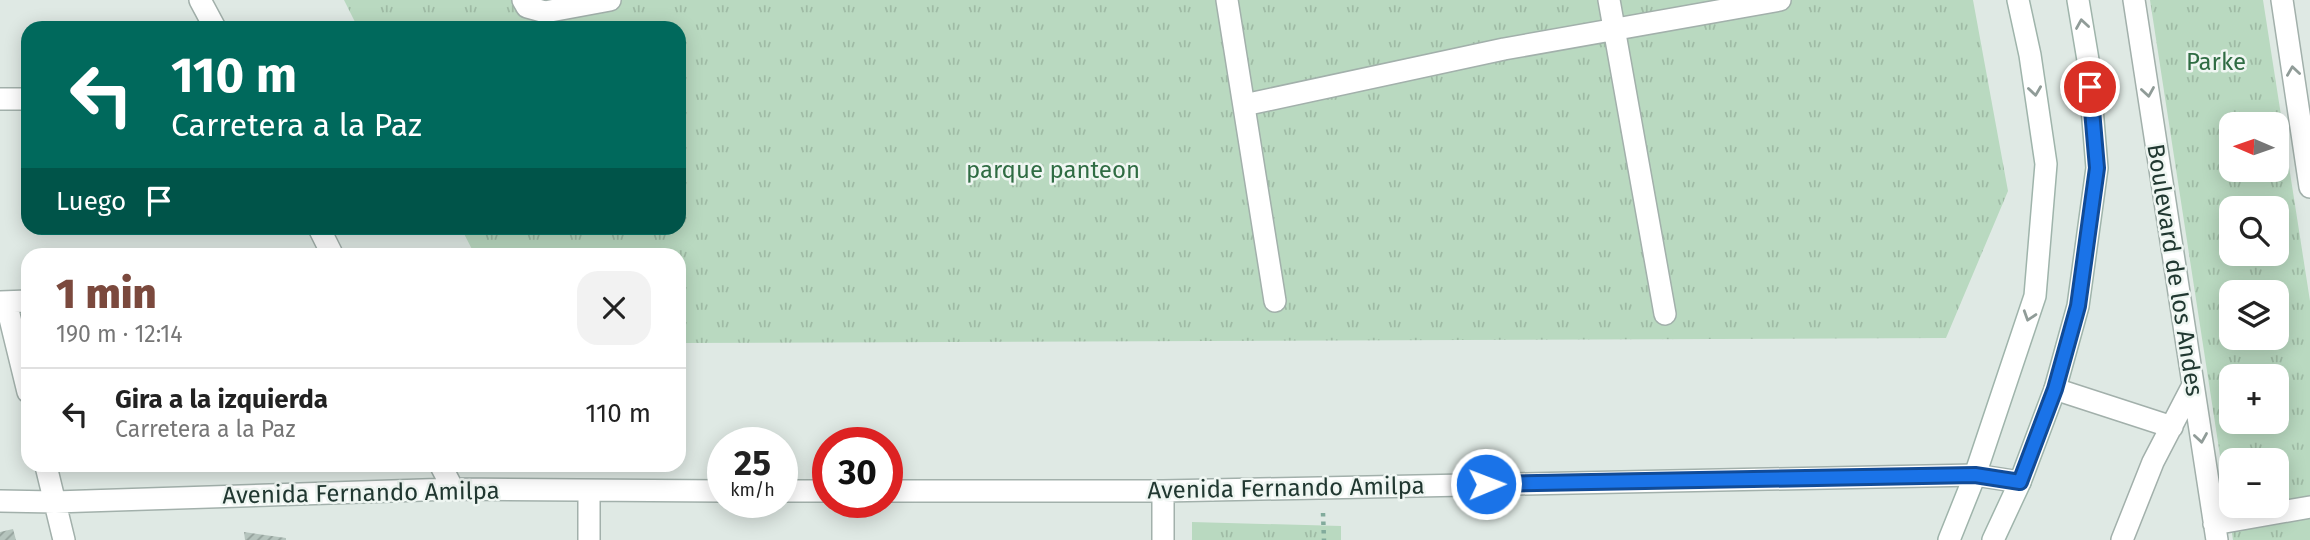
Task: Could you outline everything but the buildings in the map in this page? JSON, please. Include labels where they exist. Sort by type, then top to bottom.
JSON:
[{"type":"street","points":[[200,0],[211,21]]},
{"type":"street","points":[[523,0],[527,7],[545,12],[610,0]]},
{"type":"street","points":[[1227,0],[1275,301]]},
{"type":"street","points":[[1609,0],[1665,314]]},
{"type":"street","points":[[1244,105],[1504,49],[1780,0]]},
{"type":"street","points":[[1949,540],[1975,475],[2035,296],[2046,164],[2030,55],[2018,0]]},
{"type":"street","points":[[1993,540],[2020,482],[2055,389],[2078,306],[2097,168],[2088,60],[2078,0]]},
{"type":"street","name":"Boulevard de los Andes","points":[[2134,0],[2216,532]]},
{"type":"street","points":[[2282,0],[2310,187]]},
{"type":"street","points":[[0,99],[21,99]]},
{"type":"street","points":[[21,301],[3,302],[21,368]]},
{"type":"street","points":[[2122,540],[2153,462],[2193,385]]},
{"type":"street","points":[[2055,389],[2172,427]]},
{"type":"street","points":[[48,472],[64,540]]},
{"type":"street","points":[[444,472],[453,489]]},
{"type":"street","name":"Avenida Fernando Amilpa","points":[[903,491],[1163,491],[1975,475],[2020,482]]},
{"type":"street","name":"Avenida Fernando Amilpa","points":[[0,501],[55,502],[453,489],[707,491]]},
{"type":"street","points":[[589,491],[589,540]]},
{"type":"street","points":[[1163,491],[1163,540]]},
{"type":"street","points":[[2216,532],[2310,507]]},
{"type":"green space","name":"parque panteon","points":[[344,0],[1973,0],[2008,191],[1946,338],[686,343],[686,248],[471,248],[465,235],[686,235],[686,21],[354,21]]},
{"type":"green space","name":"Parke","points":[[2150,0],[2263,0],[2280,112],[2219,112],[2219,182],[2289,182],[2289,167],[2310,301],[2310,540],[2233,540],[2230,518],[2289,518],[2289,448],[2219,449]]},
{"type":"green space","points":[[1192,522],[1341,526],[1341,540],[1192,540]]},
{"type":"route","points":[[1486,484],[1975,475],[2020,482],[2055,389],[2078,306],[2097,168],[2090,87]]}]
